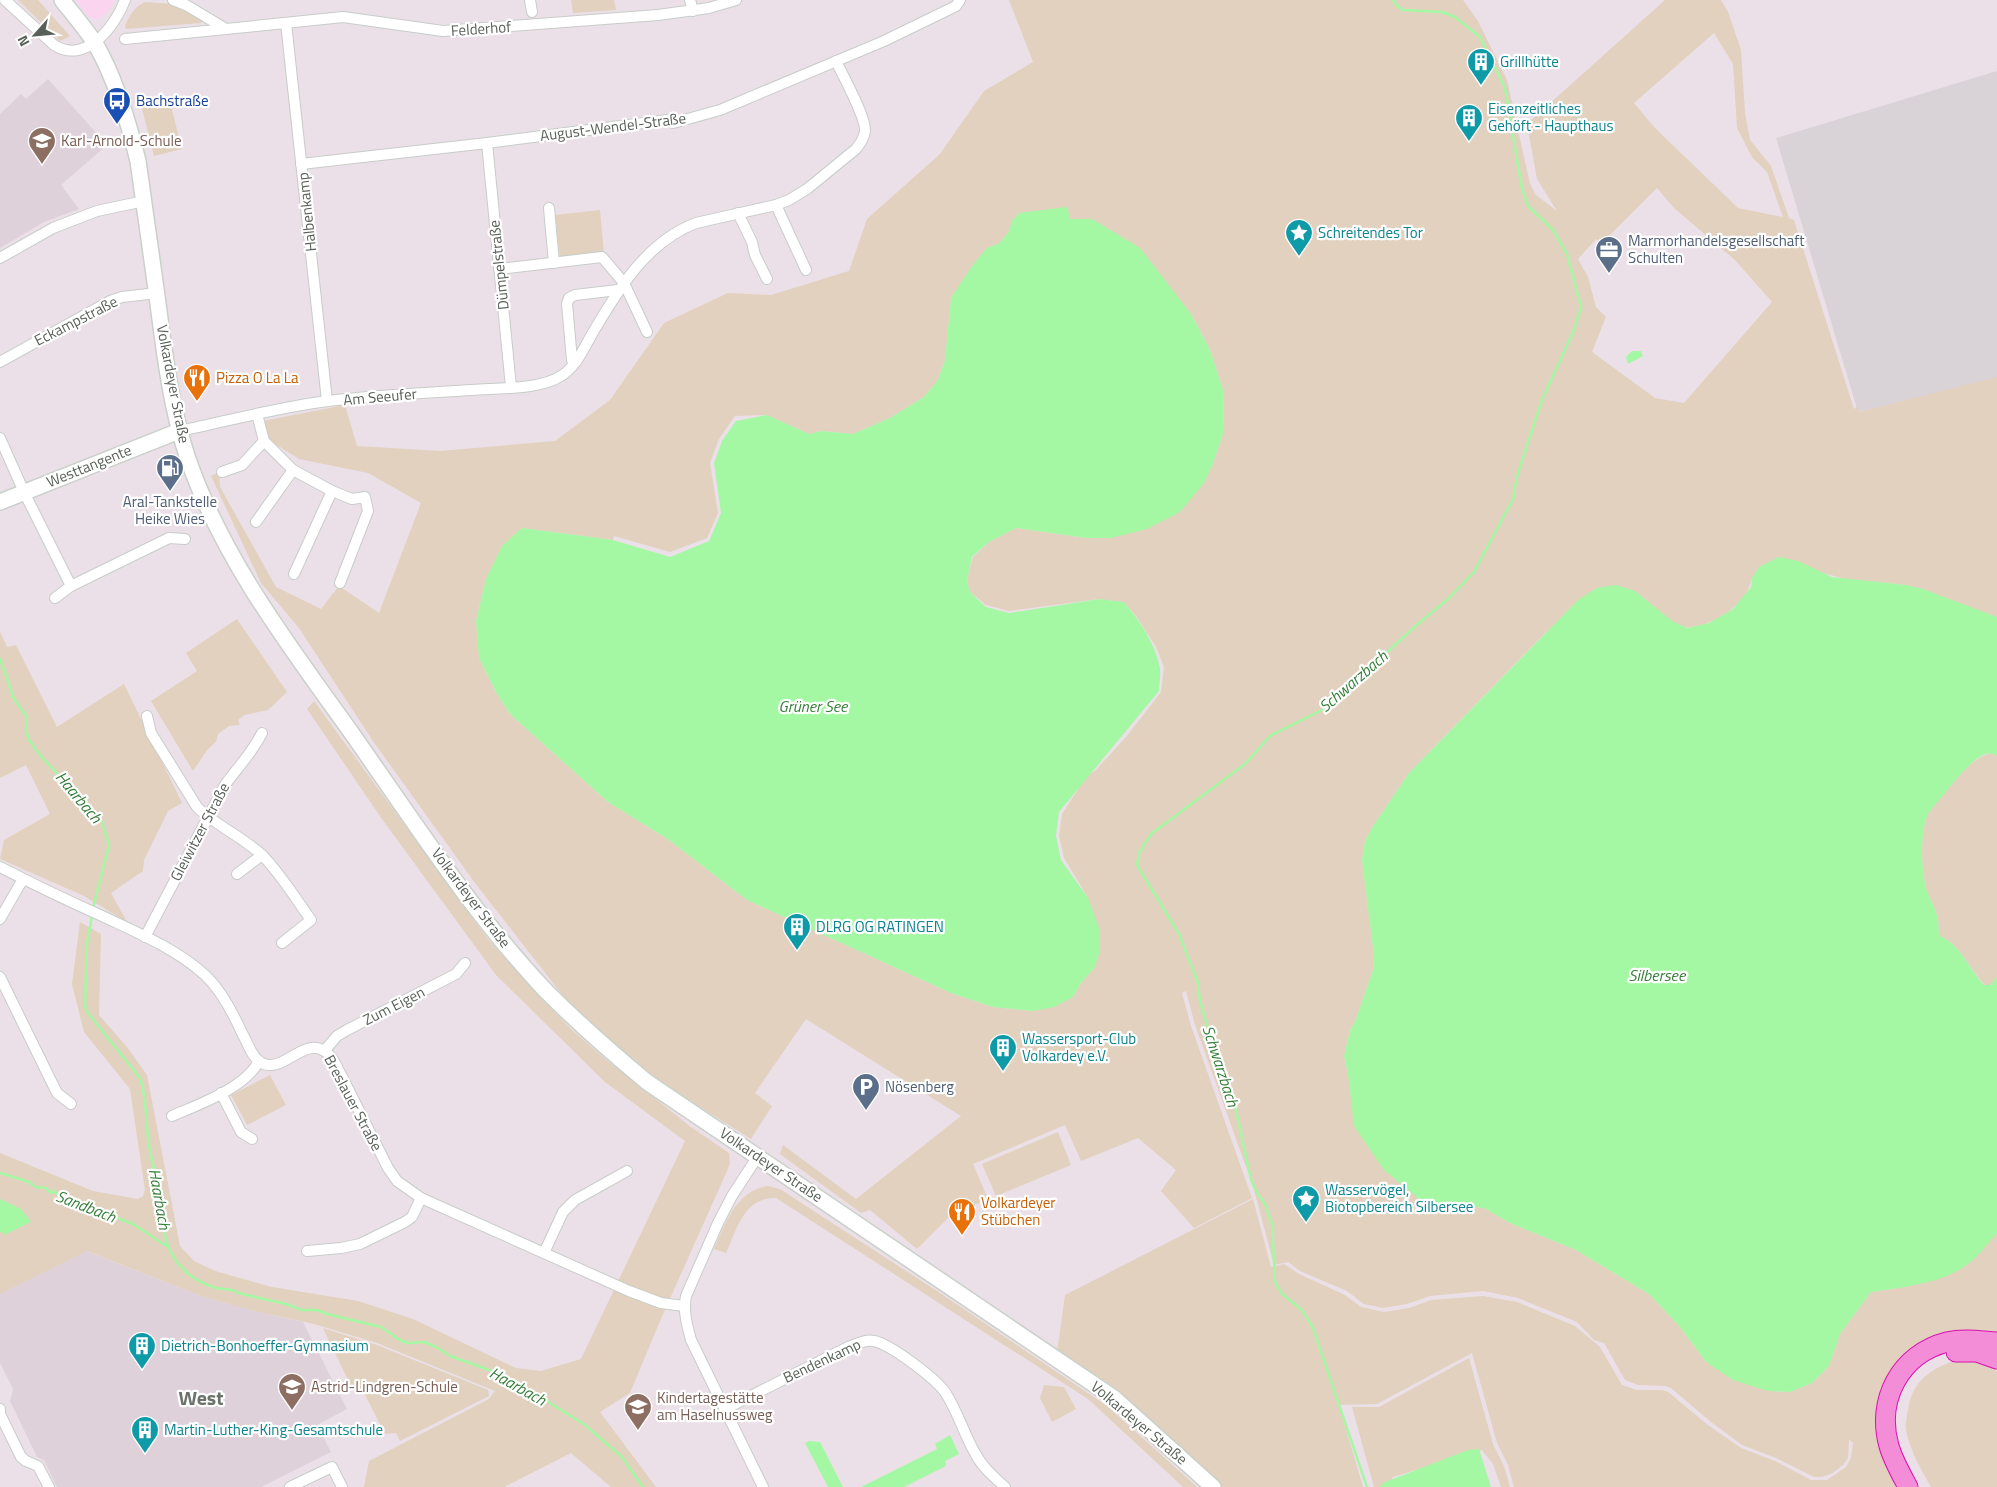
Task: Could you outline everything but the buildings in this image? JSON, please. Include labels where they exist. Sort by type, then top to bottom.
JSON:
[{"type":"highway","points":[[1908,1487],[1892,1457],[1885,1425],[1886,1404],[1896,1378],[1908,1363],[1932,1347],[1963,1340],[1997,1342]]},
{"type":"highway","points":[[1920,1487],[1902,1453],[1897,1435],[1898,1404],[1906,1384],[1925,1364],[1946,1354],[1969,1352],[1997,1359]]},
{"type":"main road","name":"Volkardeyer Straße","points":[[62,0],[94,42],[109,75],[133,139],[144,201],[163,346],[180,431],[188,459],[216,526],[258,599],[442,861],[496,933],[545,990],[612,1053],[647,1082],[1114,1398],[1213,1487]]},
{"type":"main road","name":"Westtangente","points":[[0,502],[180,431]]},
{"type":"street","points":[[6,0],[54,45],[62,50],[76,52],[94,42],[109,30],[124,0]]},
{"type":"street","points":[[173,0],[186,5],[226,29]]},
{"type":"street","points":[[530,0],[532,12]]},
{"type":"street","points":[[690,0],[693,11]]},
{"type":"street","name":"Felderhof","points":[[124,39],[343,17],[443,31],[693,11],[736,0]]},
{"type":"street","name":"August-Wendel-Straße","points":[[301,164],[667,120],[673,123],[720,110],[884,41],[956,6],[960,0]]},
{"type":"street","name":"Halbenkamp","points":[[286,23],[327,401]]},
{"type":"street","name":"Am Seeufer","points":[[180,431],[327,401],[543,384],[563,375],[576,362],[621,287],[650,254],[673,234],[696,223],[776,205],[807,189],[856,149],[862,141],[865,132],[864,121],[836,61]]},
{"type":"street","name":"Dümpelstraße","points":[[487,143],[511,387]]},
{"type":"street","points":[[0,258],[53,228],[97,211],[144,201]]},
{"type":"street","points":[[776,205],[806,270]]},
{"type":"street","points":[[549,208],[554,263]]},
{"type":"street","points":[[738,213],[767,280]]},
{"type":"street","points":[[500,269],[602,257],[605,259],[647,332]]},
{"type":"street","points":[[576,362],[572,360],[566,304],[569,298],[575,295],[621,287]]},
{"type":"street","name":"Eckampstraße","points":[[0,362],[110,301],[122,297],[157,293]]},
{"type":"street","points":[[257,414],[264,442],[293,470],[332,491],[352,499],[365,497],[368,512],[340,583]]},
{"type":"street","points":[[0,438],[24,492],[71,586]]},
{"type":"street","points":[[222,472],[242,464],[264,442]]},
{"type":"street","points":[[256,522],[293,470]]},
{"type":"street","points":[[294,574],[332,491]]},
{"type":"street","points":[[55,598],[71,586],[169,538],[185,539]]},
{"type":"street","points":[[147,716],[151,733],[197,807],[207,817],[262,855],[311,920],[282,943]]},
{"type":"street","name":"Gleiwitzer Straße","points":[[145,937],[225,785],[236,769],[254,750],[262,733]]},
{"type":"street","points":[[237,874],[262,855]]},
{"type":"street","points":[[0,868],[161,944],[206,976],[232,1012],[259,1061],[251,1074],[221,1093],[172,1116]]},
{"type":"street","points":[[0,918],[23,879]]},
{"type":"street","name":"Zum Eigen","points":[[324,1050],[337,1036],[456,974],[465,963]]},
{"type":"street","points":[[0,977],[58,1093],[71,1104]]},
{"type":"street","name":"Breslauer Straße","points":[[259,1061],[272,1065],[308,1048],[324,1050],[334,1062],[388,1168],[397,1180],[421,1198],[629,1291],[661,1303],[684,1306]]},
{"type":"street","points":[[221,1093],[241,1132],[252,1139]]},
{"type":"street","points":[[758,1156],[732,1196],[718,1223],[686,1296],[684,1306],[691,1340],[762,1487]]},
{"type":"street","points":[[544,1253],[563,1212],[575,1200],[627,1171]]},
{"type":"street","points":[[308,1251],[342,1248],[360,1244],[412,1217],[421,1198]]},
{"type":"street","name":"Bendenkamp","points":[[725,1409],[848,1347],[862,1342],[876,1341],[929,1375],[941,1387],[950,1401],[975,1454],[992,1475],[1005,1487]]},
{"type":"street","points":[[0,1409],[0,1414],[21,1457],[38,1466],[49,1487]]},
{"type":"street","points":[[290,1487],[332,1466],[342,1487]]},
{"type":"shaded area","points":[[18,0],[38,0],[70,36],[60,41]]},
{"type":"shaded area","points":[[76,0],[114,0],[109,11],[96,20],[88,17]]},
{"type":"shaded area","points":[[571,0],[614,0],[616,10],[573,13]]},
{"type":"shaded area","points":[[1009,0],[1463,0],[1478,21],[1507,80],[1530,184],[1536,195],[1557,211],[1537,179],[1527,124],[1665,0],[1721,0],[1728,12],[1741,50],[1745,113],[1750,140],[1771,166],[1789,218],[1794,220],[1854,409],[1858,406],[1859,412],[1997,377],[1997,617],[1906,585],[1850,580],[1819,572],[1752,578],[1745,595],[1731,610],[1715,620],[1697,626],[1685,627],[1678,625],[1658,612],[1635,591],[1546,632],[1409,773],[1365,841],[1362,860],[1374,956],[1373,970],[1350,1031],[1344,1056],[1348,1074],[1424,1202],[1484,1208],[1510,1223],[1576,1250],[1649,1294],[1680,1327],[1706,1362],[1768,1391],[1790,1392],[1812,1383],[1829,1366],[1840,1334],[1871,1292],[1910,1286],[1969,1263],[1997,1233],[1997,1334],[1959,1331],[1930,1338],[1915,1346],[1902,1357],[1884,1383],[1879,1398],[1877,1433],[1882,1454],[1896,1487],[1514,1487],[1508,1465],[1497,1443],[1472,1353],[1377,1404],[1339,1405],[1363,1487],[1218,1487],[1057,1353],[1065,1295],[1253,1199],[1271,1267],[1284,1264],[1299,1274],[1345,1295],[1361,1307],[1384,1312],[1409,1308],[1431,1300],[1483,1296],[1517,1302],[1575,1326],[1600,1347],[1622,1385],[1637,1390],[1662,1390],[1668,1392],[1708,1425],[1741,1448],[1775,1461],[1811,1480],[1827,1480],[1846,1467],[1851,1458],[1853,1443],[1849,1439],[1848,1458],[1843,1465],[1833,1473],[1822,1477],[1814,1477],[1776,1458],[1742,1445],[1671,1388],[1638,1385],[1625,1380],[1604,1343],[1594,1340],[1577,1322],[1518,1298],[1483,1291],[1430,1296],[1407,1304],[1383,1308],[1364,1304],[1347,1291],[1300,1271],[1288,1262],[1274,1265],[1253,1186],[1195,1025],[1186,991],[1182,993],[1191,1026],[1252,1198],[1194,1228],[1161,1191],[1176,1170],[1138,1138],[1081,1161],[1065,1125],[973,1164],[988,1199],[950,1216],[917,1249],[870,1210],[861,1213],[780,1154],[783,1145],[856,1199],[961,1116],[806,1019],[755,1093],[772,1106],[751,1139],[668,1087],[624,1053],[571,1006],[475,883],[373,741],[299,628],[261,583],[211,476],[219,472],[220,487],[276,587],[321,609],[339,586],[379,613],[421,503],[368,473],[299,459],[269,440],[263,421],[345,405],[357,446],[440,451],[555,441],[610,400],[664,323],[728,293],[771,295],[849,271],[867,219],[940,154],[984,91],[1033,62]],"holes":[[[1714,33],[1733,64],[1737,128],[1752,157],[1767,172],[1783,217],[1738,208],[1655,128],[1634,103]],[[1657,188],[1674,208],[1735,260],[1772,302],[1684,403],[1655,398],[1592,352],[1606,317],[1596,307],[1588,277],[1578,259],[1596,239],[1601,244]],[[1092,219],[1191,314],[1210,350],[1224,393],[1223,434],[1204,483],[1086,538],[1016,528],[989,542],[973,557],[967,580],[970,592],[986,605],[1009,611],[1099,599],[1124,602],[1136,616],[1156,647],[1164,667],[1161,692],[1126,737],[1096,770],[1086,777],[1062,814],[1059,836],[1064,858],[1088,898],[1095,967],[1081,983],[1073,997],[1033,1011],[993,1007],[951,993],[747,900],[669,840],[608,802],[510,714],[496,692],[479,658],[476,621],[486,579],[522,528],[613,540],[614,536],[670,552],[707,538],[718,513],[710,463],[719,439],[735,416],[767,415],[809,434],[822,431],[853,434],[890,418],[924,397],[938,380],[945,360],[951,298],[987,248],[1000,243],[1009,231],[1012,221]]]},
{"type":"shaded area","points":[[145,2],[172,4],[201,18],[203,21],[201,23],[126,29],[125,25],[133,12]]},
{"type":"shaded area","points":[[1997,71],[1997,379],[1858,412],[1776,138]]},
{"type":"shaded area","name":"Karl-Arnold-Schule","points":[[48,79],[107,145],[61,185],[79,209],[44,222],[0,248],[0,114],[21,94],[26,99]]},
{"type":"shaded area","points":[[169,98],[182,149],[154,156],[141,105]]},
{"type":"shaded area","points":[[600,210],[604,253],[560,257],[555,215]]},
{"type":"shaded area","points":[[237,619],[287,692],[268,710],[244,715],[238,720],[240,725],[229,726],[218,734],[216,742],[208,749],[193,771],[151,701],[197,671],[186,653]]},
{"type":"shaded area","points":[[0,632],[7,647],[16,645],[57,727],[124,684],[182,803],[168,811],[144,860],[143,871],[111,893],[127,922],[84,896],[0,859],[4,840],[50,814],[26,765],[0,778]]},
{"type":"shaded area","points":[[314,701],[487,938],[539,996],[572,1030],[610,1063],[691,1127],[729,1153],[730,1163],[727,1171],[630,1393],[600,1412],[656,1487],[611,1487],[571,1453],[504,1487],[364,1487],[369,1461],[489,1399],[495,1391],[377,1343],[314,1324],[254,1311],[201,1296],[87,1251],[0,1294],[0,1153],[93,1191],[138,1199],[143,1196],[145,1190],[130,1089],[84,1032],[72,984],[80,922],[101,934],[99,1015],[127,1047],[147,1075],[180,1246],[194,1261],[215,1271],[272,1287],[358,1301],[413,1319],[516,1368],[541,1371],[581,1359],[685,1141],[605,1082],[496,975],[382,819],[307,709]]},
{"type":"shaded area","points":[[1992,753],[1997,756],[1997,976],[1991,985],[1985,985],[1959,951],[1940,936],[1937,915],[1925,883],[1922,847],[1924,827],[1929,812],[1967,768],[1984,755]]},
{"type":"shaded area","points":[[270,1075],[286,1105],[247,1125],[231,1095]]},
{"type":"shaded area","points":[[1058,1132],[1071,1165],[996,1196],[982,1164]]},
{"type":"shaded area","points":[[768,1186],[780,1189],[943,1295],[1107,1406],[1197,1487],[1183,1487],[1088,1399],[776,1198],[765,1199],[749,1209],[738,1225],[726,1253],[714,1249],[728,1219],[740,1201],[757,1189]]},
{"type":"shaded area","points":[[86,1251],[201,1296],[303,1322],[347,1409],[317,1425],[331,1452],[261,1487],[57,1487],[44,1460],[37,1457],[10,1401],[13,1389],[0,1363],[0,1294]]},
{"type":"shaded area","points":[[323,1328],[377,1345],[488,1390],[489,1396],[400,1441],[396,1433],[385,1434],[364,1393],[355,1394]]},
{"type":"shaded area","points":[[1469,1358],[1493,1444],[1504,1466],[1510,1487],[1501,1487],[1493,1464],[1482,1450],[1393,1477],[1387,1487],[1374,1487],[1352,1407],[1379,1407]]},
{"type":"shaded area","points":[[1963,1358],[1981,1359],[1997,1372],[1997,1487],[1931,1487],[1916,1460],[1908,1438],[1906,1425],[1910,1399],[1914,1390],[1926,1375],[1943,1365]]},
{"type":"shaded area","points":[[1044,1385],[1064,1387],[1076,1409],[1052,1422],[1040,1398]]},
{"type":"water","name":"Grüner See","points":[[1067,207],[1070,219],[1092,219],[1140,248],[1191,314],[1210,350],[1224,393],[1223,434],[1204,483],[1180,512],[1147,529],[1111,538],[1086,538],[1016,528],[989,542],[972,557],[967,581],[970,592],[986,607],[1009,613],[1099,599],[1124,602],[1146,633],[1155,650],[1160,668],[1159,691],[1059,812],[1056,836],[1061,860],[1088,898],[1099,928],[1100,950],[1095,967],[1081,983],[1073,997],[1054,1007],[1033,1011],[993,1007],[951,993],[747,900],[669,840],[608,802],[510,714],[496,692],[479,658],[476,621],[486,579],[502,546],[522,528],[613,540],[670,557],[709,541],[721,513],[714,463],[722,441],[736,421],[767,415],[809,434],[822,431],[853,434],[890,418],[924,397],[938,380],[945,360],[951,298],[972,266],[987,248],[1000,243],[1009,231],[1012,221],[1019,213]]},
{"type":"water","points":[[1632,351],[1641,351],[1643,356],[1628,364],[1626,357]]},
{"type":"water","name":"Silbersee","points":[[1779,557],[1798,561],[1832,577],[1906,585],[1923,589],[1997,617],[1997,756],[1986,754],[1979,757],[1956,780],[1929,812],[1924,827],[1922,847],[1925,883],[1937,915],[1940,936],[1959,951],[1984,985],[1991,985],[1997,976],[1997,1233],[1972,1261],[1958,1271],[1922,1284],[1871,1292],[1840,1334],[1829,1366],[1812,1383],[1790,1392],[1768,1391],[1733,1380],[1706,1362],[1680,1327],[1649,1294],[1576,1250],[1510,1223],[1484,1208],[1424,1203],[1384,1170],[1354,1126],[1344,1056],[1350,1031],[1373,970],[1374,956],[1362,860],[1365,841],[1409,773],[1578,600],[1597,588],[1616,585],[1635,591],[1672,621],[1687,628],[1709,623],[1733,609],[1751,587],[1752,578],[1759,567]]},
{"type":"water","points":[[0,1199],[21,1209],[31,1222],[4,1235],[0,1232]]},
{"type":"water","points":[[950,1435],[959,1454],[945,1461],[946,1466],[904,1487],[861,1487],[937,1449],[935,1444]]},
{"type":"water","points":[[809,1441],[820,1442],[843,1487],[828,1487],[805,1443]]},
{"type":"water","points":[[1479,1449],[1491,1487],[1379,1487],[1385,1482],[1468,1450]]},
{"type":"waterway","name":"Schwarzbach","points":[[1367,1487],[1313,1328],[1302,1310],[1282,1294],[1275,1282],[1272,1224],[1265,1204],[1251,1180],[1232,1092],[1224,1078],[1207,1025],[1200,1001],[1198,983],[1179,934],[1137,865],[1139,853],[1151,834],[1245,764],[1270,736],[1326,708],[1448,599],[1474,572],[1513,499],[1517,476],[1542,400],[1574,330],[1581,307],[1567,254],[1553,230],[1529,207],[1522,189],[1505,88],[1480,37],[1455,17],[1442,12],[1403,10],[1393,0]]},
{"type":"waterway","name":"Haarbach","points":[[0,659],[14,699],[27,717],[26,731],[29,740],[39,754],[102,822],[109,845],[93,908]]},
{"type":"waterway","name":"Haarbach","points":[[92,916],[87,944],[85,1006],[88,1013],[140,1078],[143,1087],[148,1141],[154,1169],[160,1181],[164,1230],[171,1253],[177,1263],[200,1282],[216,1288],[233,1290],[302,1310],[317,1310],[381,1327],[407,1343],[424,1342],[450,1356],[492,1371],[528,1389],[585,1425],[622,1457],[643,1487]]},
{"type":"waterway","name":"Sandbach","points":[[0,1173],[29,1182],[36,1187],[46,1188],[51,1193],[54,1191],[59,1196],[133,1224],[168,1247]]},
{"type":"place","name":"Grillhütte","points":[[1481,86]]},
{"type":"place","name":"Bachstraße","points":[[117,125]]},
{"type":"place","name":"Eisenzeitliches Gehöft - Haupthaus","points":[[1469,142]]},
{"type":"place","name":"Karl-Arnold-Schule","points":[[42,165]]},
{"type":"place","name":"Schreitendes Tor","points":[[1299,257]]},
{"type":"place","name":"Marmorhandelsgesellschaft Schulten","points":[[1609,274]]},
{"type":"place","name":"Pizza O La La","points":[[197,402]]},
{"type":"place","name":"Aral-Tankstelle Heike Wies","points":[[170,492]]},
{"type":"place","name":"DLRG OG RATINGEN","points":[[797,951]]},
{"type":"place","name":"Wassersport-Club Volkardey e.V.","points":[[1003,1072]]},
{"type":"place","name":"Nösenberg","points":[[866,1111]]},
{"type":"place","name":"Wasservögel, Biotopbereich Silbersee","points":[[1306,1223]]},
{"type":"place","name":"Volkardeyer Stübchen","points":[[962,1236]]},
{"type":"place","name":"Dietrich-Bonhoeffer-Gymnasium","points":[[142,1370]]},
{"type":"place","name":"Astrid-Lindgren-Schule","points":[[292,1411]]},
{"type":"place","name":"Kindertagestätte am Haselnussweg","points":[[638,1431]]},
{"type":"place","name":"Martin-Luther-King-Gesamtschule","points":[[145,1454]]},
{"type":"district","name":"West","points":[[201,1398]]}]
